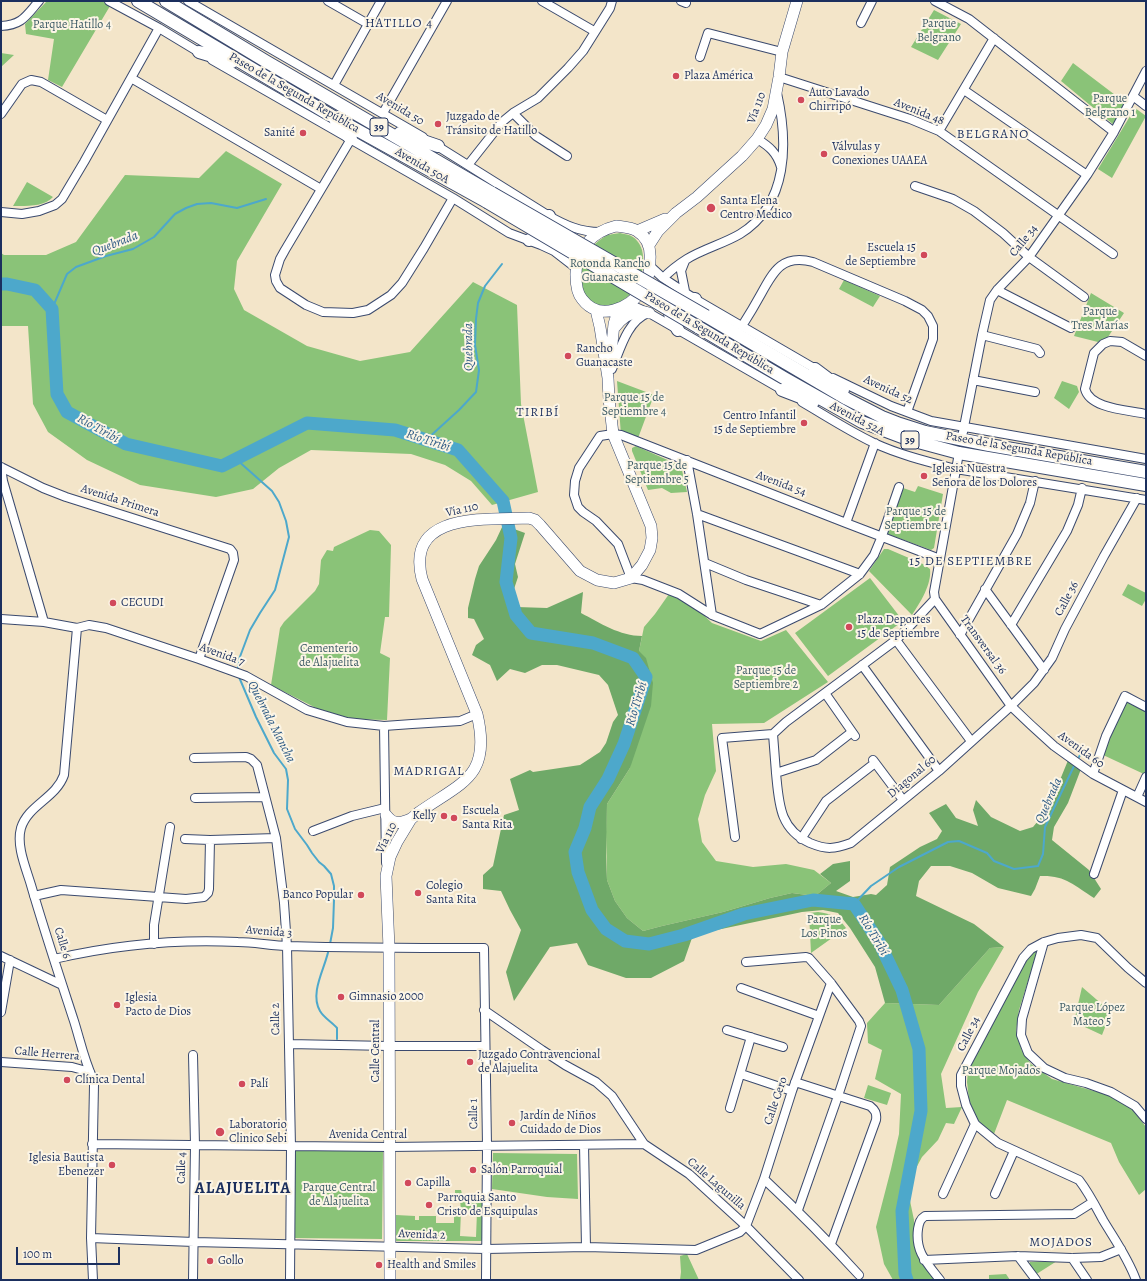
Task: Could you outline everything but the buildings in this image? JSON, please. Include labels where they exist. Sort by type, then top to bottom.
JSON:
[{"type":"highway","name":"Paseo de la Segunda República","points":[[138,1],[330,115],[489,198],[706,316],[822,386],[882,417],[925,432],[961,440],[1146,472]]},
{"type":"highway","name":"Paseo de la Segunda República","points":[[166,1],[373,123],[489,198],[698,327],[862,422],[907,439],[959,453],[1146,485]]},
{"type":"highway","points":[[199,52],[246,65]]},
{"type":"highway","points":[[330,115],[351,139]]},
{"type":"highway","points":[[373,123],[438,146]]},
{"type":"highway","points":[[529,240],[535,239],[544,233],[549,216]]},
{"type":"highway","points":[[678,330],[672,319],[672,306],[682,299],[695,299]]},
{"type":"highway","points":[[815,369],[882,417]]},
{"type":"highway","points":[[782,390],[862,422]]},
{"type":"main road","name":"Vía 110","points":[[649,245],[658,231],[676,213],[697,197],[757,139],[766,125],[777,91],[782,52],[797,1]]},
{"type":"main road","name":"Vía 110","points":[[637,231],[676,213]]},
{"type":"main road","points":[[616,226],[637,231],[645,238],[649,245],[650,252],[649,276],[643,288],[634,300],[624,306],[606,312],[596,310],[586,304],[580,298],[576,285],[576,268],[582,250],[591,238],[600,232],[616,226]]},
{"type":"main road","points":[[608,378],[614,324],[624,306]]},
{"type":"main road","points":[[596,310],[608,378],[612,434],[651,526],[652,538],[650,550],[642,565],[631,578]]},
{"type":"main road","points":[[613,336],[615,327],[620,320],[627,315],[636,312],[649,313]]},
{"type":"main road","name":"Vía 110","points":[[386,876],[393,850],[411,819],[462,783],[476,768],[480,756],[480,727],[477,714],[420,571],[419,556],[422,547],[428,538],[443,527],[464,521],[485,518],[526,518],[535,520],[580,571],[597,580],[614,583],[631,578]]},
{"type":"main road","points":[[386,812],[390,821],[397,823],[411,819]]},
{"type":"main road","name":"Calle Central","points":[[386,876],[389,948],[390,1280]]},
{"type":"street","points":[[1,26],[14,25],[24,18],[39,1]]},
{"type":"street","name":"Avenida 50A","points":[[109,1],[159,28],[453,198],[510,233],[554,251],[576,268]]},
{"type":"street","name":"Avenida 50","points":[[188,1],[383,113],[564,225],[588,232],[600,232]]},
{"type":"street","points":[[328,1],[368,24]]},
{"type":"street","points":[[334,85],[381,1]]},
{"type":"street","points":[[383,113],[447,1]]},
{"type":"street","points":[[542,1],[594,32]]},
{"type":"street","points":[[468,165],[502,122],[538,98],[583,51],[610,8],[612,1]]},
{"type":"street","points":[[861,23],[872,1]]},
{"type":"street","points":[[935,1],[969,20],[994,38],[1114,132]]},
{"type":"street","points":[[1,212],[22,214],[39,212],[55,205],[62,198],[84,162],[106,120],[159,28]]},
{"type":"street","points":[[700,57],[708,33],[782,52]]},
{"type":"street","points":[[939,131],[994,38]]},
{"type":"street","name":"Calle 34","points":[[961,440],[989,301],[997,290],[1029,257],[1087,175],[1114,132],[1146,71]]},
{"type":"street","name":"Avenida 48","points":[[779,77],[904,117],[939,131],[1112,254]]},
{"type":"street","points":[[131,78],[321,189]]},
{"type":"street","points":[[1,114],[22,84],[31,80],[41,82],[106,120]]},
{"type":"street","points":[[964,90],[1087,175]]},
{"type":"street","points":[[663,278],[687,259],[740,234],[762,213],[771,200],[776,190],[782,170],[784,151],[781,111],[777,91]]},
{"type":"street","points":[[1133,96],[1146,106]]},
{"type":"street","points":[[514,113],[536,136],[567,156]]},
{"type":"street","points":[[351,139],[280,259],[275,275],[276,281],[280,288],[306,305],[323,312],[353,313],[368,310],[392,295],[424,248],[453,198]]},
{"type":"street","points":[[757,139],[774,151],[782,170]]},
{"type":"street","points":[[915,186],[949,198],[974,211],[1003,232],[1029,257],[1084,297]]},
{"type":"street","points":[[685,291],[682,271],[683,264],[687,259]]},
{"type":"street","points":[[742,326],[771,276],[778,267],[788,262],[800,260],[813,262],[904,301],[925,313],[933,326],[933,339],[907,412]]},
{"type":"street","name":"Avenida 52","points":[[650,266],[663,278],[685,291],[695,299],[815,369],[891,406],[931,421],[964,428],[1146,459]]},
{"type":"street","points":[[997,290],[1071,328]]},
{"type":"street","name":"Avenida 52A","points":[[624,306],[649,313],[837,423],[875,443],[909,456],[956,469],[1082,488],[1146,500]]},
{"type":"street","points":[[608,378],[631,327],[642,316],[649,313]]},
{"type":"street","points":[[982,335],[1037,349],[1040,353]]},
{"type":"street","points":[[1146,356],[1122,342],[1107,342],[1100,346],[1094,353],[1085,386],[1087,395],[1093,401],[1102,405],[1146,414]]},
{"type":"street","points":[[973,380],[1035,392]]},
{"type":"street","points":[[612,434],[600,436],[588,452],[579,468],[575,481],[574,496],[578,507],[596,521],[618,544],[631,578],[643,580],[679,594],[712,614],[760,634],[821,605],[860,574],[874,555],[899,487]]},
{"type":"street","name":"Avenida 54","points":[[612,434],[621,434],[846,523],[940,558]]},
{"type":"street","points":[[846,523],[875,443]]},
{"type":"street","points":[[735,837],[722,738],[773,734],[786,722],[896,640],[935,599],[934,592],[959,453]]},
{"type":"street","points":[[687,460],[705,563],[712,614]]},
{"type":"street","points":[[1,467],[3,481],[44,622]]},
{"type":"street","name":"Avenida Primera","points":[[1,467],[43,488],[66,497],[230,549],[233,553],[234,560],[199,659]]},
{"type":"street","points":[[960,635],[1017,534],[1030,503],[1035,481]]},
{"type":"street","points":[[1011,625],[1067,531],[1078,505],[1082,488]]},
{"type":"street","name":"Calle 36","points":[[1012,706],[1034,683],[1052,658],[1065,628],[1137,498]]},
{"type":"street","points":[[697,514],[860,574]]},
{"type":"street","points":[[705,563],[746,580],[821,605]]},
{"type":"street","points":[[985,589],[1044,670]]},
{"type":"street","name":"Transversal 36","points":[[935,599],[1012,706]]},
{"type":"street","name":"Avenida 7","points":[[1,619],[44,622],[77,628],[89,625],[106,628],[246,676],[307,710],[347,722],[384,726],[460,721],[477,714]]},
{"type":"street","name":"Calle 6","points":[[77,628],[64,775],[61,783],[56,789],[26,817],[20,833],[21,849],[34,896],[94,1085],[91,1238],[93,1280]]},
{"type":"street","points":[[896,640],[971,741]]},
{"type":"street","points":[[862,665],[939,771]]},
{"type":"street","points":[[776,773],[816,760],[854,734],[825,693]]},
{"type":"street","points":[[1093,774],[1106,736],[1125,696],[1146,707]]},
{"type":"street","name":"Diagonal 60","points":[[801,839],[820,847],[836,848],[851,843],[939,771],[1012,706]]},
{"type":"street","name":"Avenida 60","points":[[1012,706],[1054,746],[1093,774],[1146,802]]},
{"type":"street","name":"Calle Central","points":[[384,726],[386,876]]},
{"type":"street","points":[[773,734],[780,811],[787,824],[801,839],[826,801],[874,761],[903,800]]},
{"type":"street","name":"Calle 2","points":[[194,758],[246,757],[252,759],[256,765],[276,838],[282,877],[287,946],[291,1147],[290,1280]]},
{"type":"street","points":[[1137,797],[1146,777]]},
{"type":"street","points":[[1094,874],[1123,790]]},
{"type":"street","points":[[195,798],[265,797]]},
{"type":"street","points":[[313,831],[352,816],[386,812]]},
{"type":"street","points":[[154,944],[154,925],[170,827]]},
{"type":"street","points":[[185,839],[210,840],[276,838]]},
{"type":"street","points":[[34,896],[61,890],[159,898],[186,899],[204,897],[208,893],[210,840]]},
{"type":"street","name":"Calle 34","points":[[975,1124],[966,1105],[961,1086],[961,1075],[1023,958],[1031,949],[1044,942],[1058,938],[1081,935],[1097,938],[1146,983]]},
{"type":"street","name":"Avenida 3","points":[[54,959],[84,952],[154,944],[202,941],[287,946],[484,948]]},
{"type":"street","points":[[1044,942],[1022,1019],[1021,1035],[1028,1053],[1044,1068],[1058,1075],[1111,1092],[1135,1106],[1146,1119]]},
{"type":"street","name":"Calle 1","points":[[484,948],[487,1146],[486,1280]]},
{"type":"street","points":[[1,956],[62,986]]},
{"type":"street","points":[[746,962],[806,957],[812,960],[859,1021],[860,1029],[798,1210]]},
{"type":"street","points":[[1,1012],[10,960]]},
{"type":"street","name":"Calle Cero","points":[[746,1226],[764,1179],[795,1082],[831,983]]},
{"type":"street","points":[[741,988],[820,1016]]},
{"type":"street","name":"Calle Lagunilla","points":[[484,1010],[565,1065],[596,1082],[612,1096],[644,1144],[689,1174],[746,1226],[799,1280]]},
{"type":"street","points":[[727,1030],[783,1047]]},
{"type":"street","points":[[730,1108],[751,1037]]},
{"type":"street","points":[[289,1044],[485,1046]]},
{"type":"street","name":"Calle 4","points":[[193,1280],[195,1145],[194,1055]]},
{"type":"street","name":"Calle Herrera","points":[[1,1062],[72,1067],[90,1072]]},
{"type":"street","points":[[740,1074],[792,1091]]},
{"type":"street","points":[[795,1082],[870,1106],[877,1114],[831,1244]]},
{"type":"street","points":[[943,1194],[975,1124],[998,1143],[1079,1180],[1088,1191],[1130,1265],[1136,1280]]},
{"type":"street","name":"Avenida Central","points":[[92,1144],[389,1147],[644,1144]]},
{"type":"street","points":[[584,1145],[586,1247]]},
{"type":"street","points":[[995,1194],[1014,1151]]},
{"type":"street","points":[[764,1179],[798,1210],[858,1275]]},
{"type":"street","points":[[940,1280],[924,1260],[918,1245],[917,1234],[919,1224],[925,1216],[1074,1214],[1093,1202]]},
{"type":"street","name":"Avenida 2","points":[[91,1238],[486,1249],[586,1247],[696,1250],[740,1232],[746,1226]]},
{"type":"street","points":[[924,1260],[1018,1256],[1072,1258],[1101,1257],[1121,1249]]},
{"type":"street","points":[[1018,1256],[1036,1280]]},
{"type":"street","points":[[1072,1258],[1087,1280]]},
{"type":"green space","name":"Parque Hatillo 4","points":[[47,1],[102,1],[110,6],[62,87],[48,80],[54,39],[26,34],[25,24]]},
{"type":"green space","name":"Parque Belgrano","points":[[934,10],[961,24],[938,60],[911,47]]},
{"type":"green space","points":[[1,53],[14,55],[1,67]]},
{"type":"green space","name":"Parque Belgrano 1","points":[[1073,63],[1127,104],[1114,125],[1061,81]]},
{"type":"green space","points":[[1135,108],[1146,116],[1112,178],[1098,169]]},
{"type":"green space","points":[[226,151],[282,184],[237,261],[234,289],[244,310],[307,346],[360,361],[410,352],[473,282],[517,305],[521,404],[538,492],[492,505],[471,481],[445,465],[411,454],[311,450],[279,468],[253,489],[216,497],[140,485],[87,460],[48,432],[33,404],[28,326],[1,326],[1,253],[4,255],[46,255],[76,242],[125,175],[199,178]]},
{"type":"green space","points":[[27,182],[53,197],[45,203],[29,206],[13,206]]},
{"type":"green space","name":"Rotonda Rancho Guanacaste","points":[[620,233],[633,237],[641,247],[643,269],[636,287],[623,300],[615,304],[599,306],[586,298],[581,288],[579,280],[581,264],[589,250],[601,239],[608,235]]},
{"type":"green space","points":[[844,280],[880,296],[873,307],[839,289]]},
{"type":"green space","name":"Parque Tres Marías","points":[[1091,293],[1124,313],[1108,337],[1098,342],[1074,336]]},
{"type":"green space","name":"Parque 15 de Septiembre 4","points":[[617,381],[654,395],[637,441],[621,435]]},
{"type":"green space","points":[[1062,381],[1077,386],[1079,392],[1069,409],[1054,398]]},
{"type":"green space","name":"Parque 15 de Septiembre 5","points":[[636,446],[681,466],[687,492],[671,493],[662,488],[648,490],[632,451],[632,448]]},
{"type":"green space","name":"Parque 15 de Septiembre 1","points":[[918,486],[943,494],[934,548],[931,550],[885,533],[903,488],[915,492]]},
{"type":"green space","points":[[503,525],[525,533],[515,564],[518,577],[513,592],[517,607],[547,608],[583,592],[581,613],[618,631],[626,634],[642,636],[639,651],[646,658],[653,683],[651,706],[630,768],[607,804],[606,856],[607,880],[615,901],[627,918],[643,931],[723,912],[792,893],[815,896],[831,883],[820,874],[833,864],[850,861],[850,881],[836,891],[853,897],[871,894],[876,895],[887,885],[890,867],[920,847],[937,839],[942,831],[929,813],[946,804],[956,818],[978,826],[973,810],[976,800],[991,817],[1020,831],[1033,827],[1048,809],[1069,758],[1081,769],[1068,803],[1054,827],[1052,840],[1089,870],[1101,889],[1094,898],[1063,879],[1040,876],[1031,896],[998,888],[972,873],[950,866],[931,866],[919,881],[916,896],[974,924],[1004,947],[990,948],[939,1005],[885,1003],[875,967],[850,928],[838,913],[823,910],[802,912],[693,935],[684,961],[651,978],[626,978],[588,965],[577,943],[550,947],[514,1001],[506,972],[521,930],[501,891],[483,889],[483,875],[493,866],[504,815],[519,810],[510,779],[530,770],[533,772],[580,765],[600,752],[606,743],[613,722],[618,715],[608,685],[599,675],[557,665],[542,665],[525,673],[510,669],[497,681],[490,665],[472,655],[476,645],[484,639],[474,619],[468,618],[468,608],[479,566],[496,540]]},
{"type":"green space","name":"Cementerio de Alajuelita","points":[[370,530],[379,531],[391,545],[389,617],[385,617],[380,653],[390,658],[387,720],[345,719],[318,709],[271,685],[280,628],[284,622],[315,591],[319,584],[321,560],[327,550],[333,551],[334,547]]},
{"type":"green space","points":[[884,549],[888,549],[923,564],[930,569],[927,587],[922,599],[912,615],[869,571]]},
{"type":"green space","name":"Plaza Deportes 15 de Septiembre","points":[[870,578],[903,621],[828,676],[795,633]]},
{"type":"green space","points":[[1128,584],[1146,593],[1146,599],[1142,606],[1122,595]]},
{"type":"green space","name":"Parque 15 de Septiembre 2","points":[[669,594],[694,606],[712,623],[761,641],[786,630],[828,682],[764,723],[712,724],[716,771],[705,795],[698,819],[702,842],[716,861],[753,867],[786,864],[814,870],[831,883],[815,896],[792,893],[723,912],[643,931],[627,918],[615,901],[607,880],[607,804],[630,768],[639,651],[644,627]]},
{"type":"green space","points":[[1125,696],[1146,707],[1146,775],[1101,754]]},
{"type":"green space","name":"Parque Los Pinos","points":[[818,912],[834,917],[846,928],[811,953],[809,913]]},
{"type":"green space","points":[[1004,947],[978,992],[941,1074],[946,1108],[962,1107],[954,1124],[946,1123],[938,1140],[922,1157],[914,1172],[909,1196],[914,1220],[914,1238],[918,1257],[936,1280],[893,1280],[884,1264],[876,1227],[899,1134],[901,1094],[875,1079],[882,1050],[868,1043],[867,1023],[885,1003],[939,1005],[990,948]]},
{"type":"green space","name":"Parque Mojados","points":[[1038,949],[1019,1010],[1016,1031],[1022,1051],[1031,1064],[1052,1079],[1108,1095],[1132,1109],[1146,1127],[1146,1189],[1139,1195],[1119,1162],[1111,1143],[1007,1100],[994,1134],[978,1121],[969,1100],[967,1082],[968,1071],[1027,958]]},
{"type":"green space","name":"Parque López Mateo 5","points":[[1082,987],[1111,1012],[1102,1035],[1074,1022]]},
{"type":"green space","points":[[868,1085],[891,1093],[887,1105],[864,1098]]},
{"type":"green space","name":"Parque Central de Alajuelita","points":[[295,1151],[383,1151],[382,1239],[295,1238]]},
{"type":"green space","points":[[493,1153],[577,1154],[578,1199],[547,1197],[492,1189]]},
{"type":"green space","points":[[455,1190],[461,1190],[462,1194],[483,1194],[483,1241],[396,1241],[396,1215],[415,1216],[415,1220],[419,1220],[419,1216],[436,1216],[436,1223],[454,1223],[454,1217],[460,1209],[460,1201],[455,1196]],"holes":[[[461,1211],[477,1212],[476,1237],[460,1236]]]},
{"type":"green space","points":[[687,1254],[699,1280],[680,1280],[680,1256]]},
{"type":"green space","points":[[1057,1261],[1035,1275],[1029,1264],[1030,1262]]},
{"type":"green space","points":[[1006,1274],[1010,1280],[989,1280],[989,1275]]},
{"type":"waterway","name":"Quebrada","points":[[52,309],[67,274],[76,267],[106,256],[133,249],[154,237],[175,214],[186,208],[197,204],[211,203],[237,208],[266,199]]},
{"type":"waterway","name":"Quebrada","points":[[426,440],[459,410],[476,392],[479,370],[475,345],[478,303],[485,286],[502,264]]},
{"type":"waterway","name":"Río Tiribí","points":[[1,284],[35,290],[52,309],[57,394],[67,412],[126,444],[222,466],[307,423],[395,430],[458,450],[503,501],[511,538],[506,582],[516,615],[531,633],[593,643],[633,658],[646,677],[624,744],[608,779],[590,807],[585,828],[575,852],[578,872],[592,910],[606,929],[625,941],[649,944],[684,935],[744,914],[813,900],[854,904],[879,942],[902,990],[919,1049],[921,1111],[902,1211],[905,1274],[907,1280]]},
{"type":"waterway","name":"Quebrada Mancha","points":[[236,459],[272,491],[279,502],[286,521],[289,537],[275,590],[250,630],[238,662],[238,668]]},
{"type":"waterway","name":"Quebrada Mancha","points":[[239,677],[256,717],[274,753],[286,769],[288,780],[287,809],[295,829],[319,862],[331,874],[334,886],[334,900],[333,928],[330,944]]},
{"type":"waterway","name":"Quebrada","points":[[1079,757],[1081,753]]},
{"type":"waterway","points":[[854,904],[871,886],[899,867],[948,842],[959,841],[987,853],[994,861],[1014,869],[1038,866],[1043,854],[1045,827],[1074,766]]},
{"type":"waterway","name":"Quebrada Mancha","points":[[329,948],[319,980],[316,996],[320,1011],[337,1028],[337,1039]]},
{"type":"place","name":"Plaza América","points":[[676,76]]},
{"type":"place","name":"Auto Lavado Chirripó","points":[[801,100]]},
{"type":"place","name":"Juzgado de Tránsito de Hatillo","points":[[438,124]]},
{"type":"place","name":"Sanité","points":[[303,133]]},
{"type":"place","name":"Válvulas y Conexiones UAAEA","points":[[824,154]]},
{"type":"place","name":"Santa Elena Centro Medico","points":[[711,208]]},
{"type":"place","name":"Escuela 15 de Septiembre","points":[[924,255]]},
{"type":"place","name":"Rancho Guanacaste","points":[[568,356]]},
{"type":"place","name":"Centro Infantil 15 de Septiembre","points":[[804,423]]},
{"type":"place","name":"Iglesia Nuestra Señora de los Dolores","points":[[924,476]]},
{"type":"place","name":"CECUDI","points":[[113,603]]},
{"type":"place","name":"Plaza Deportes 15 de Septiembre","points":[[849,627]]},
{"type":"place","name":"Kelly","points":[[444,816]]},
{"type":"place","name":"Escuela Santa Rita","points":[[454,818]]},
{"type":"place","name":"Colegio Santa Rita","points":[[418,893]]},
{"type":"place","name":"Banco Popular","points":[[361,895]]},
{"type":"place","name":"Gimnasio 2000","points":[[341,997]]},
{"type":"place","name":"Iglesia Pacto de Dios","points":[[117,1005]]},
{"type":"place","name":"Juzgado Contravencional de Alajuelita","points":[[470,1062]]},
{"type":"place","name":"Clínica Dental","points":[[67,1080]]},
{"type":"place","name":"Palí","points":[[242,1084]]},
{"type":"place","name":"Jardín de Niños Cuidado de Dios","points":[[512,1123]]},
{"type":"place","name":"Laboratorio Clinico Sebi","points":[[220,1132]]},
{"type":"place","name":"Iglesia Bautista Ebenezer","points":[[112,1165]]},
{"type":"place","name":"Salón Parroquial","points":[[473,1170]]},
{"type":"place","name":"Capilla","points":[[408,1183]]},
{"type":"place","name":"Parroquia Santo Cristo de Esquipulas","points":[[429,1205]]},
{"type":"place","name":"Gollo","points":[[210,1261]]},
{"type":"place","name":"Health and Smiles","points":[[379,1265]]},
{"type":"district","name":"HATILLO 4","points":[[399,24]]},
{"type":"district","name":"BELGRANO","points":[[993,135]]},
{"type":"district","name":"TIRIBÍ","points":[[538,413]]},
{"type":"district","name":"15 DE SEPTIEMBRE","points":[[971,562]]},
{"type":"district","name":"MADRIGAL","points":[[429,772]]},
{"type":"district","name":"ALAJUELITA","points":[[243,1189]]},
{"type":"district","name":"MOJADOS","points":[[1061,1243]]}]
